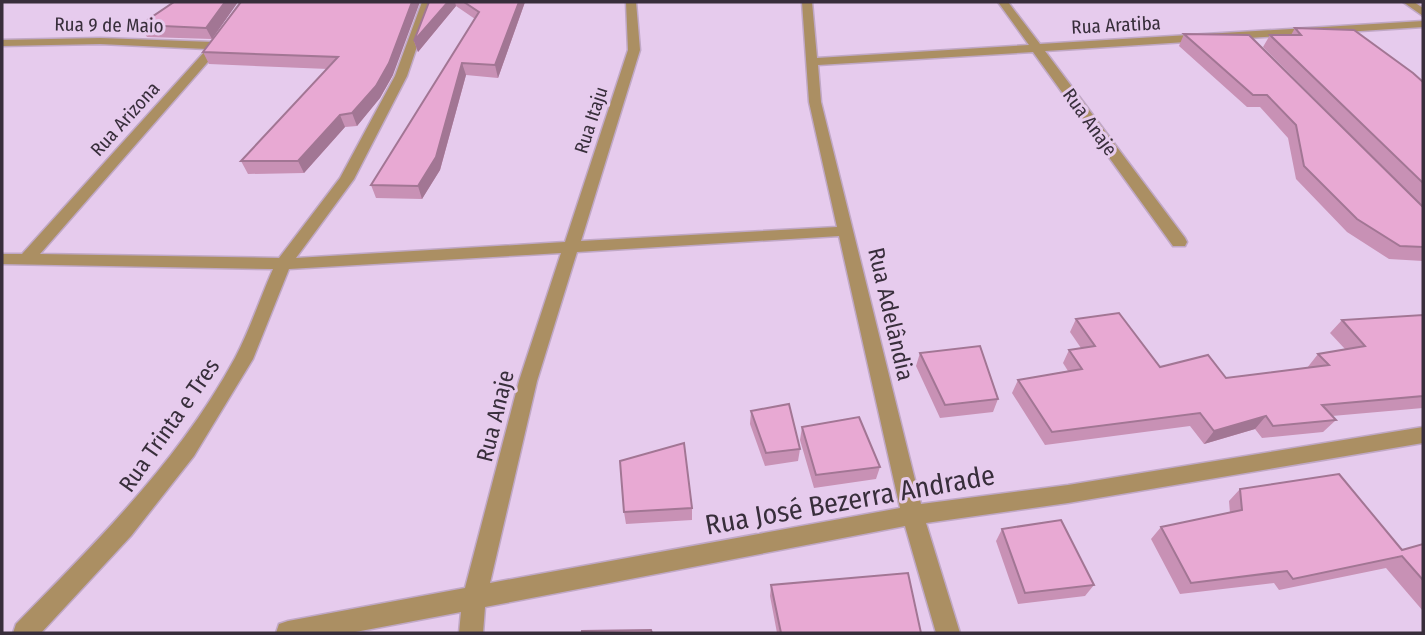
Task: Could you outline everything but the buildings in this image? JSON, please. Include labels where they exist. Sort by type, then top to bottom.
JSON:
[{"type":"street","name":"Rua Arizona","points":[[28,258],[216,46],[246,2]]},
{"type":"street","name":"Rua Itaju","points":[[571,247],[634,50],[631,2]]},
{"type":"street","name":"Rua Adelândia","points":[[807,2],[816,102],[913,514],[948,633]]},
{"type":"street","name":"Rua Anaje","points":[[1003,2],[1179,242]]},
{"type":"street","points":[[1408,2],[1423,13]]},
{"type":"street","name":"Rua Trinta e Tres","points":[[25,633],[123,529],[187,450],[244,359],[283,264],[347,179],[401,76],[431,3]]},
{"type":"street","name":"Rua Aratiba","points":[[812,62],[1035,48],[1247,40],[1423,24]]},
{"type":"street","name":"Rua 9 de Maio","points":[[2,43],[100,41],[216,46]]},
{"type":"street","points":[[2,259],[283,264],[846,231]]},
{"type":"street","name":"Rua Anaje","points":[[471,633],[474,600],[528,381],[571,247]]},
{"type":"street","name":"Rua José Bezerra Andrade","points":[[288,633],[474,600],[913,514],[1068,494],[1423,435]]}]
